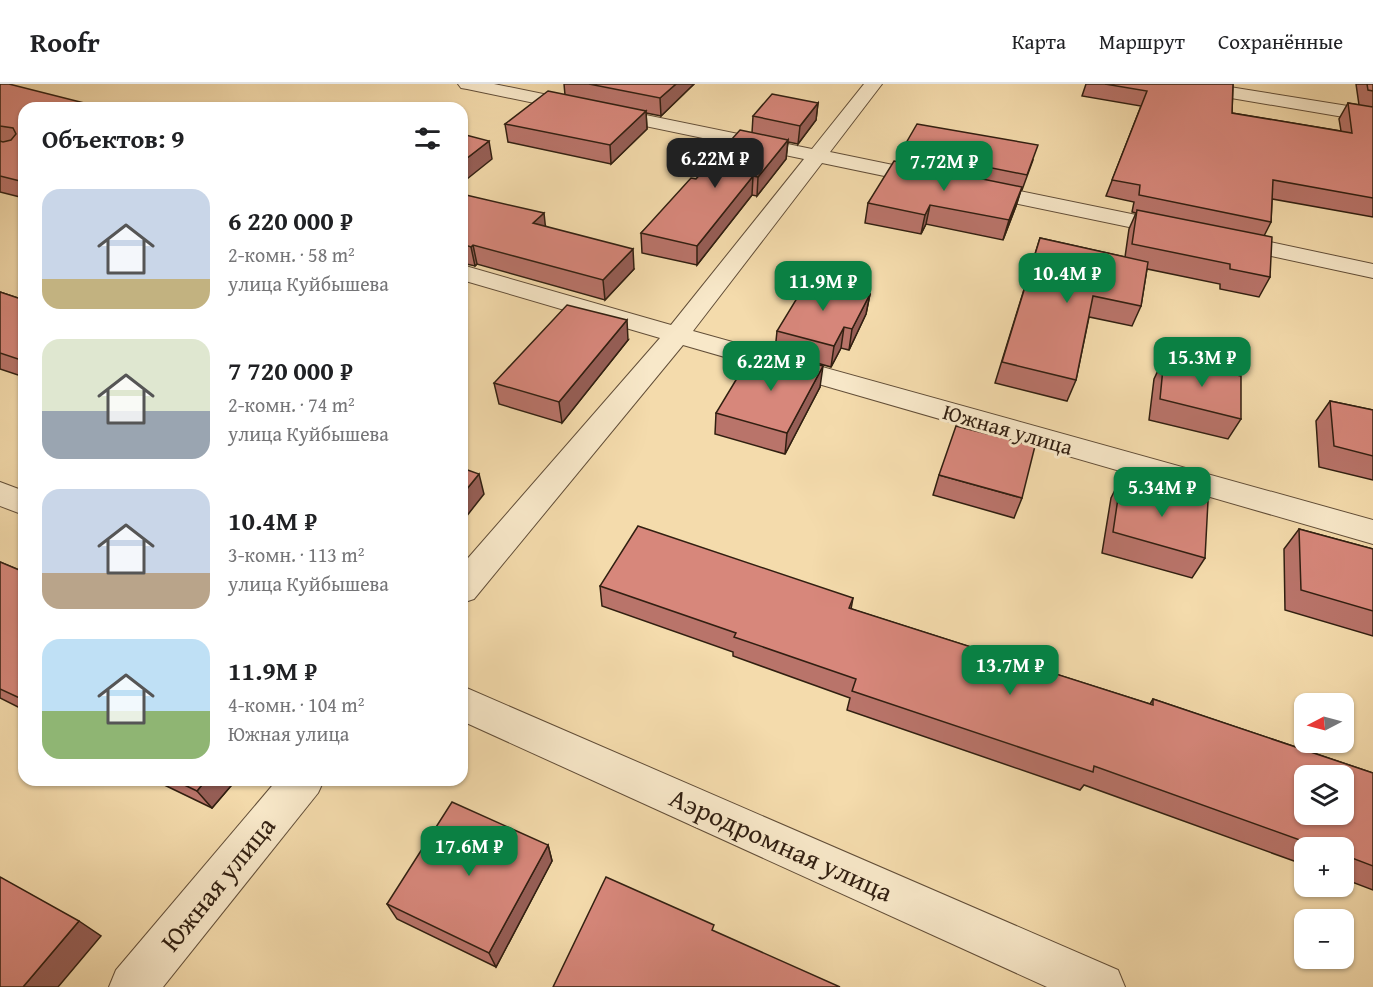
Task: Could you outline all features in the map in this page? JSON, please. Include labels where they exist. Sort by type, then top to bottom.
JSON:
[{"type":"street","points":[[467,84],[1373,270]]},
{"type":"street","points":[[468,581],[677,335],[873,84]]},
{"type":"street","points":[[1178,84],[1373,116]]},
{"type":"street","name":"Южная улица","points":[[468,274],[1373,532]]},
{"type":"street","points":[[0,493],[18,501]]},
{"type":"street","name":"Аэродромная улица","points":[[468,706],[1101,987]]},
{"type":"street","name":"Южная улица","points":[[133,987],[298,786]]},
{"type":"building","points":[[0,84],[9,84],[80,102],[18,102],[18,180],[0,176],[0,141],[11,140],[16,134],[13,128],[0,126]]},
{"type":"building","points":[[589,84],[676,84],[660,98]]},
{"type":"building","points":[[1105,84],[1233,84],[1232,113],[1352,133],[1348,103],[1373,107],[1373,198],[1273,180],[1271,222],[1139,195],[1140,185],[1112,180],[1147,91]]},
{"type":"building","points":[[1367,84],[1373,84],[1373,91],[1368,90]]},
{"type":"building","points":[[548,91],[646,111],[610,145],[505,124]]},
{"type":"building","points":[[772,94],[818,103],[800,126],[753,116]]},
{"type":"building","points":[[917,124],[1038,145],[1027,175],[902,150]]},
{"type":"building","points":[[740,130],[788,140],[758,177],[753,176],[697,246],[641,233],[691,178],[696,179]]},
{"type":"building","points":[[468,136],[489,141],[468,157]]},
{"type":"building","points":[[894,161],[1022,187],[1009,220],[930,205],[925,215],[868,203]]},
{"type":"building","points":[[468,195],[544,213],[533,223],[633,249],[603,280],[473,245],[468,246]]},
{"type":"building","points":[[1137,210],[1272,237],[1270,277],[1230,269],[1230,264],[1132,244]]},
{"type":"building","points":[[1040,238],[1148,262],[1141,306],[1093,296],[1076,380],[1002,362]]},
{"type":"building","points":[[808,280],[870,294],[852,329],[844,327],[834,346],[777,331]]},
{"type":"building","points":[[0,292],[18,298],[18,359],[0,353]]},
{"type":"building","points":[[567,305],[627,320],[559,402],[494,383]]},
{"type":"building","points":[[765,350],[823,366],[787,433],[716,413],[742,370],[752,373]]},
{"type":"building","points":[[1164,358],[1241,376],[1241,419],[1160,399]]},
{"type":"building","points":[[1330,401],[1373,410],[1373,456],[1334,446]]},
{"type":"building","points":[[956,426],[1035,446],[1022,498],[939,475]]},
{"type":"building","points":[[468,470],[479,474],[468,488]]},
{"type":"building","points":[[1121,478],[1208,501],[1205,558],[1113,532]]},
{"type":"building","points":[[638,526],[853,598],[849,608],[1153,705],[1153,699],[1294,746],[1294,753],[1314,753],[1349,765],[1294,765],[1294,825],[1354,825],[1354,767],[1373,773],[1373,866],[1354,859],[1354,837],[1294,838],[1094,766],[1093,772],[852,691],[856,679],[734,637],[736,633],[600,586]]},
{"type":"building","points":[[1299,529],[1373,549],[1373,611],[1301,590]]},
{"type":"building","points":[[0,562],[18,570],[18,697],[0,689]]},
{"type":"building","points":[[187,786],[201,786],[197,791]]},
{"type":"building","points":[[452,802],[548,845],[489,953],[387,904]]},
{"type":"building","points":[[0,877],[79,921],[23,987],[0,987]]},
{"type":"building","points":[[606,877],[714,925],[712,930],[840,987],[553,987]]}]
